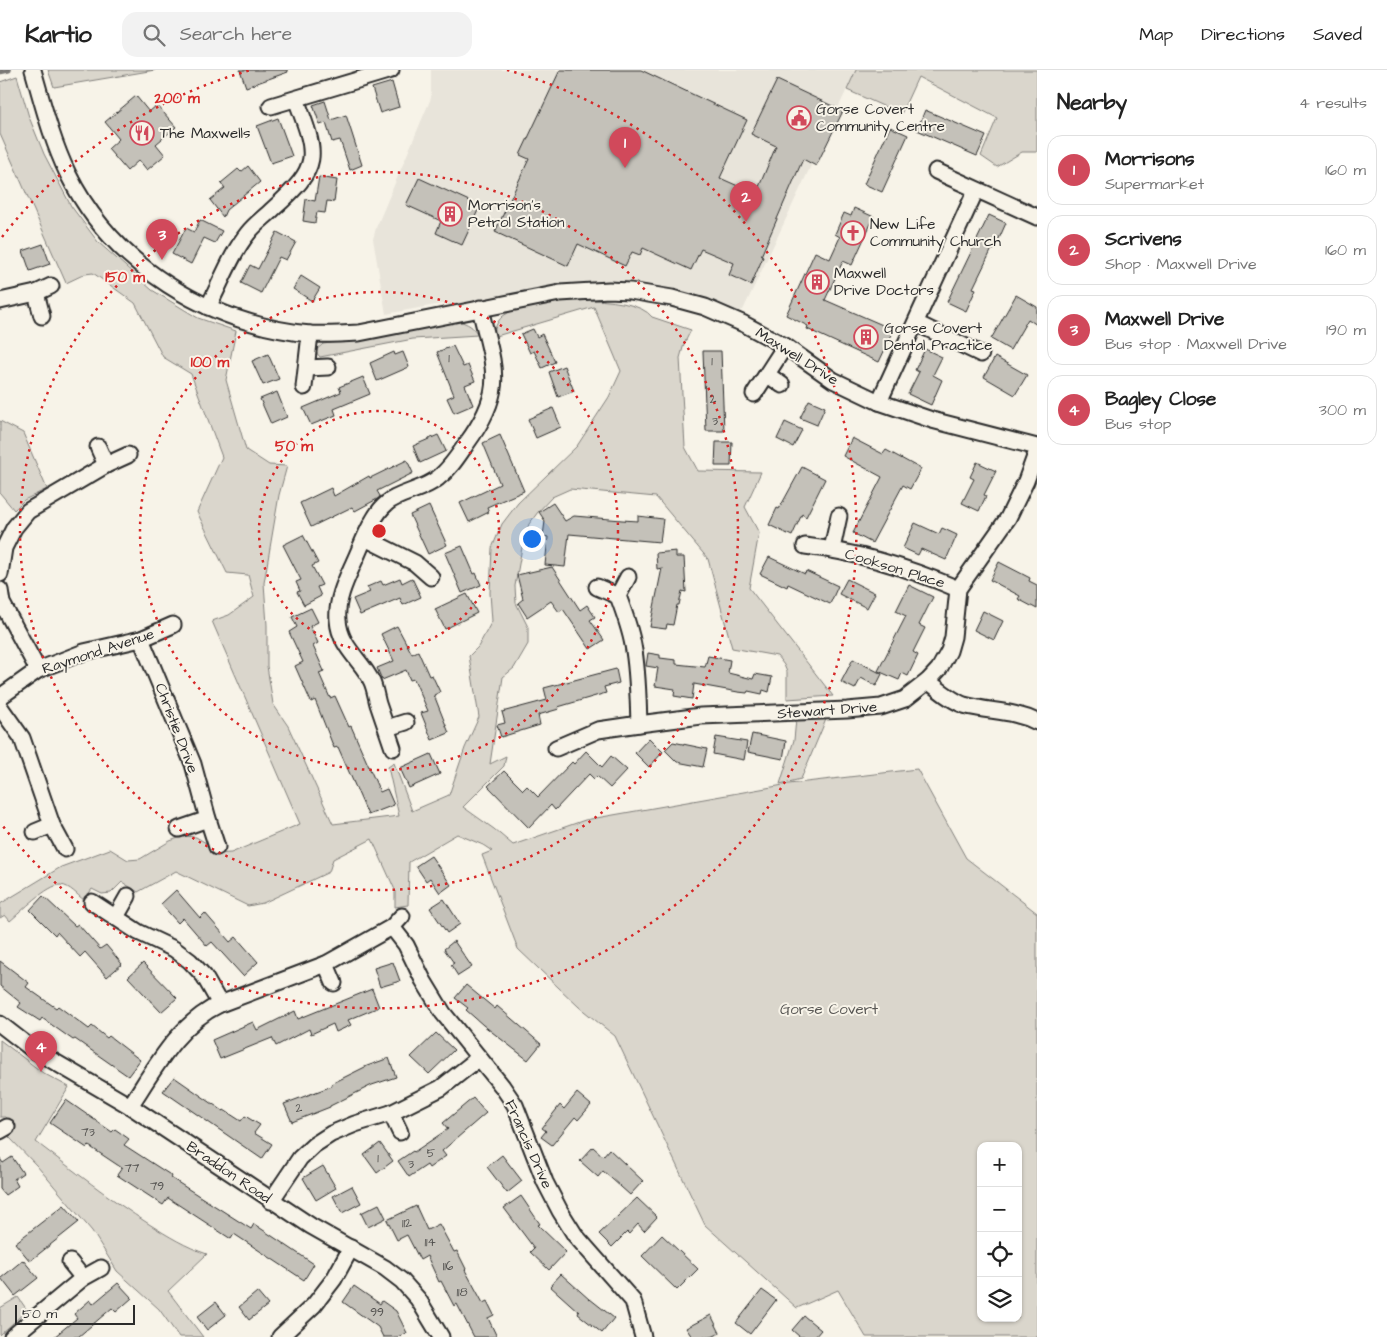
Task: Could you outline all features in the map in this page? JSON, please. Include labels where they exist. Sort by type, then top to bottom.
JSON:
[{"type":"street","points":[[271,106],[391,70]]},
{"type":"street","name":"Maxwell Drive","points":[[34,71],[57,150],[69,176],[86,204],[105,229],[142,266],[171,288],[208,307],[234,317],[270,328],[310,334],[359,333],[560,293],[592,290],[630,291],[672,298],[704,307],[732,318],[785,346],[833,380],[879,402],[963,429],[1007,438],[1037,447]]},
{"type":"street","points":[[208,307],[240,244],[249,232],[294,191],[310,165],[312,152],[308,132],[296,99]]},
{"type":"street","points":[[936,171],[1037,216]]},
{"type":"street","points":[[879,402],[976,190]]},
{"type":"street","points":[[0,301],[36,293],[51,286]]},
{"type":"street","points":[[36,293],[42,316]]},
{"type":"street","points":[[392,748],[372,682],[348,648],[338,622],[341,594],[365,538],[381,509],[388,501],[422,488],[438,478],[452,465],[482,420],[491,400],[495,382],[493,363],[480,308]]},
{"type":"street","points":[[916,323],[966,339],[981,354]]},
{"type":"street","points":[[304,388],[310,334]]},
{"type":"street","points":[[754,394],[785,346]]},
{"type":"street","points":[[307,368],[328,367]]},
{"type":"street","points":[[768,375],[782,385]]},
{"type":"street","points":[[98,447],[106,465]]},
{"type":"street","name":"Stewart Drive","points":[[556,748],[598,730],[639,724],[701,716],[881,707],[905,699],[928,681],[939,669],[949,651],[953,637],[958,589],[1008,518],[1026,481],[1037,451]]},
{"type":"street","points":[[0,574],[4,548],[14,528],[28,511],[128,454]]},
{"type":"street","name":"Cookson Place","points":[[832,549],[839,516]]},
{"type":"street","points":[[365,538],[415,563],[431,577]]},
{"type":"street","name":"Cookson Place","points":[[804,546],[832,549],[923,574],[958,589]]},
{"type":"street","points":[[628,577],[618,596],[633,645],[637,674],[639,724]]},
{"type":"street","points":[[597,587],[618,596]]},
{"type":"street","points":[[0,590],[2,603],[38,670]]},
{"type":"street","name":"Raymond Avenue","points":[[0,697],[38,670],[84,652],[141,639],[173,625]]},
{"type":"street","name":"Christie Drive","points":[[141,639],[194,764],[217,847]]},
{"type":"street","points":[[928,681],[944,694],[963,704],[1024,715],[1037,722]]},
{"type":"street","points":[[0,707],[22,738],[52,825],[65,849]]},
{"type":"street","points":[[387,728],[406,722]]},
{"type":"street","points":[[179,829],[208,819]]},
{"type":"street","points":[[35,832],[52,825]]},
{"type":"street","points":[[116,918],[128,896]]},
{"type":"street","points":[[92,902],[138,932],[174,948],[204,976],[220,1004]]},
{"type":"street","name":"Francis Drive","points":[[326,964],[397,921],[423,980],[443,1013],[515,1105],[545,1182],[560,1211],[576,1234],[633,1301],[643,1337]]},
{"type":"street","points":[[130,1106],[184,1029],[205,1011],[326,964],[334,983]]},
{"type":"street","name":"Braddon Road","points":[[0,1024],[31,1048],[130,1106],[310,1226],[385,1268],[418,1299],[441,1337]]},
{"type":"street","points":[[271,1201],[300,1158],[314,1145],[331,1134],[355,1124],[391,1114],[440,1088],[479,1058]]},
{"type":"street","points":[[391,1114],[400,1132]]},
{"type":"street","points":[[280,1337],[314,1305],[334,1279],[351,1248]]},
{"type":"street","points":[[70,1262],[83,1278]]},
{"type":"street","points":[[12,1337],[83,1278],[101,1268]]},
{"type":"shaded area","points":[[431,70],[856,70],[743,310],[726,315],[630,291],[480,308],[441,304],[386,314],[373,239],[431,98]]},
{"type":"green space","points":[[48,70],[155,70],[54,87]]},
{"type":"green space","points":[[856,70],[1037,70],[1037,152],[1022,152],[997,167],[981,156],[997,118],[918,77],[901,114],[847,90]]},
{"type":"green space","name":"Gorse Covert","points":[[17,76],[29,117],[44,154],[71,206],[98,242],[152,290],[198,318],[236,331],[226,380],[246,450],[269,465],[287,466],[279,495],[264,583],[267,666],[273,704],[288,726],[333,824],[399,816],[388,767],[394,763],[412,811],[449,795],[465,748],[479,717],[469,656],[478,647],[492,621],[490,593],[492,548],[502,524],[518,503],[577,446],[609,397],[621,371],[594,307],[493,337],[499,321],[503,316],[515,310],[533,305],[579,300],[603,301],[624,303],[641,309],[652,317],[691,330],[680,358],[685,447],[698,471],[761,472],[745,507],[759,533],[749,588],[833,696],[787,699],[787,672],[777,656],[732,648],[708,559],[656,497],[570,489],[552,497],[529,524],[523,542],[515,586],[516,603],[528,627],[528,644],[514,668],[503,677],[490,764],[506,756],[504,766],[463,807],[513,845],[585,820],[789,784],[917,769],[966,858],[1037,913],[1037,1337],[866,1337],[838,1290],[797,1308],[705,1225],[615,1036],[579,1007],[518,949],[482,855],[492,851],[457,834],[409,862],[408,905],[395,907],[395,890],[372,839],[333,859],[329,872],[263,903],[248,906],[176,871],[138,892],[122,882],[111,893],[102,894],[92,889],[84,900],[67,887],[56,886],[42,894],[10,921],[5,915],[0,918],[0,904],[61,867],[110,849],[128,860],[140,859],[170,841],[184,836],[196,837],[206,843],[211,854],[231,853],[300,824],[212,621],[229,615],[254,597],[248,575],[227,573],[197,512],[222,457],[191,374],[163,357],[135,303],[93,273],[85,274],[66,283],[0,134],[0,82]]},
{"type":"green space","points":[[459,321],[470,326],[478,335],[413,339],[320,357],[315,351],[323,344],[396,334],[437,324]]},
{"type":"green space","points":[[0,421],[23,433],[47,489],[24,500],[14,510],[0,493]]},
{"type":"green space","points":[[827,717],[801,779],[780,784],[794,740],[796,719]]},
{"type":"green space","points":[[0,1040],[43,1073],[69,1087],[36,1142],[149,1224],[184,1245],[207,1254],[168,1291],[203,1337],[179,1337],[159,1309],[117,1271],[92,1231],[37,1166],[9,1137],[15,1129],[5,1117],[0,1117]]},
{"type":"green space","points":[[18,1297],[27,1310],[0,1335],[0,1308]]},
{"type":"building","points":[[240,70],[287,70],[288,72],[246,87]]},
{"type":"building","points":[[560,70],[641,70],[747,120],[720,178],[756,194],[776,146],[751,134],[777,80],[843,111],[816,166],[803,159],[761,256],[763,257],[751,285],[729,275],[734,263],[701,249],[691,270],[643,248],[640,255],[632,252],[625,266],[578,244],[568,266],[495,232],[529,159],[520,155]]},
{"type":"building","points":[[392,82],[399,107],[380,113],[372,88]]},
{"type":"building","name":"The Maxwells","points":[[136,96],[149,112],[157,105],[176,127],[156,144],[165,155],[147,170],[139,160],[127,171],[108,149],[119,139],[105,122]]},
{"type":"building","points":[[325,101],[331,120],[346,115],[362,165],[350,170],[340,140],[332,142],[326,123],[320,125],[313,105]]},
{"type":"building","points":[[925,110],[986,136],[977,156],[917,130]]},
{"type":"building","points":[[278,118],[292,156],[271,163],[257,126]]},
{"type":"building","points":[[890,127],[908,135],[882,192],[864,184]]},
{"type":"building","points":[[248,166],[260,182],[226,210],[223,217],[210,200],[225,188],[221,183],[238,169],[241,172]]},
{"type":"building","points":[[319,177],[337,180],[334,202],[327,201],[325,213],[317,212],[315,223],[303,221],[306,199],[315,201]]},
{"type":"building","name":"Morrison's Petrol Station","points":[[419,178],[480,206],[462,245],[436,233],[441,221],[406,205]]},
{"type":"building","points":[[854,208],[874,217],[852,265],[843,261],[825,300],[894,330],[879,362],[807,329],[808,326],[786,315],[815,252],[830,259],[840,237],[835,234],[844,213],[851,216]]},
{"type":"building","points":[[989,215],[1006,223],[994,250],[992,249],[973,288],[976,289],[966,311],[947,302]]},
{"type":"building","points":[[200,220],[222,231],[215,243],[204,238],[191,264],[172,254],[186,228],[194,232]]},
{"type":"building","points":[[277,232],[296,242],[286,260],[279,257],[261,293],[241,283],[250,265],[258,269]]},
{"type":"building","points":[[43,244],[50,264],[30,271],[23,251]]},
{"type":"building","points":[[301,276],[320,288],[312,301],[293,289]]},
{"type":"building","points":[[1016,295],[1037,307],[1037,325],[1028,319],[1010,350],[991,339]]},
{"type":"building","points":[[533,329],[537,337],[542,334],[555,362],[542,368],[534,351],[530,353],[521,334]]},
{"type":"building","points":[[453,346],[463,367],[468,365],[475,381],[465,385],[473,405],[454,413],[447,398],[454,395],[437,352]]},
{"type":"building","points":[[925,349],[942,357],[933,375],[942,380],[931,405],[908,394],[919,372],[915,370]]},
{"type":"building","points":[[703,351],[721,351],[724,431],[706,431]]},
{"type":"building","points":[[394,352],[395,355],[403,352],[409,367],[377,381],[370,363]]},
{"type":"building","points":[[268,354],[279,379],[263,385],[252,361]]},
{"type":"building","points":[[995,357],[1027,375],[1015,395],[984,377]]},
{"type":"building","points":[[564,366],[574,391],[558,397],[549,372]]},
{"type":"building","points":[[363,377],[370,394],[334,409],[336,415],[311,425],[303,408],[341,392],[339,387]]},
{"type":"building","points":[[277,392],[287,417],[271,424],[260,399]]},
{"type":"building","points":[[809,400],[825,407],[817,425],[800,418]]},
{"type":"building","points":[[553,408],[561,427],[536,438],[528,419]]},
{"type":"building","points":[[785,422],[802,430],[793,447],[777,439]]},
{"type":"building","points":[[438,435],[446,451],[420,463],[413,446]]},
{"type":"building","points":[[500,435],[524,491],[487,507],[489,512],[469,522],[460,503],[500,484],[483,443]]},
{"type":"building","points":[[852,438],[883,454],[886,450],[921,469],[910,489],[903,485],[872,543],[853,533],[882,477],[843,456]]},
{"type":"building","points":[[716,442],[732,442],[731,466],[715,466]]},
{"type":"building","points":[[407,460],[413,473],[377,491],[380,496],[379,498],[355,511],[352,507],[311,527],[300,503],[331,488],[334,496],[369,476],[370,478]]},
{"type":"building","points":[[977,462],[996,471],[984,495],[986,496],[979,511],[962,503],[974,479],[970,477]]},
{"type":"building","points":[[802,467],[825,479],[806,517],[802,514],[792,536],[769,525]]},
{"type":"building","points":[[553,503],[565,521],[574,516],[638,521],[638,516],[663,519],[660,542],[569,534],[565,567],[545,565],[548,537],[543,536],[545,521],[539,512]]},
{"type":"building","points":[[429,506],[447,545],[428,554],[410,515]]},
{"type":"building","points":[[915,523],[939,534],[942,528],[957,535],[946,560],[921,549],[918,555],[903,548]]},
{"type":"building","points":[[303,535],[318,563],[312,566],[322,585],[317,587],[321,596],[304,605],[297,592],[300,591],[296,582],[301,580],[283,545]]},
{"type":"building","points":[[462,546],[481,585],[462,593],[445,553]]},
{"type":"building","points":[[676,551],[676,557],[684,557],[686,592],[682,591],[673,625],[667,624],[666,629],[650,627],[662,568],[657,569],[656,553]]},
{"type":"building","points":[[769,557],[805,574],[806,571],[838,586],[830,604],[788,584],[787,587],[760,574]]},
{"type":"building","points":[[999,562],[1030,578],[1029,581],[1037,585],[1037,609],[1018,599],[1020,596],[990,580]]},
{"type":"building","points":[[552,567],[580,610],[587,605],[595,617],[590,620],[604,640],[590,649],[563,609],[559,612],[551,601],[527,617],[518,603],[523,599],[517,575]]},
{"type":"building","points":[[400,578],[402,583],[412,578],[421,597],[403,605],[400,598],[360,615],[353,599],[370,592],[367,587],[381,581],[383,585]]},
{"type":"building","points":[[847,579],[875,593],[867,608],[839,594]]},
{"type":"building","points":[[909,585],[933,597],[919,625],[925,628],[913,652],[918,655],[908,676],[902,673],[899,680],[878,671],[906,616],[896,611]]},
{"type":"building","points":[[467,594],[477,613],[445,629],[435,609]]},
{"type":"building","points":[[311,608],[318,622],[310,626],[318,643],[313,646],[324,671],[319,673],[330,698],[335,696],[349,727],[351,726],[380,792],[387,789],[394,805],[368,815],[338,747],[334,748],[315,700],[311,702],[295,666],[303,662],[289,632],[297,627],[292,617]]},
{"type":"building","points":[[983,611],[1003,621],[994,640],[974,630]]},
{"type":"building","points":[[397,626],[412,654],[418,651],[429,676],[432,675],[440,692],[434,695],[449,733],[432,740],[421,713],[428,711],[414,679],[410,680],[406,670],[382,680],[377,668],[394,661],[381,634]]},
{"type":"building","points":[[648,653],[660,655],[660,658],[676,660],[676,664],[705,667],[708,656],[730,660],[728,673],[753,679],[755,674],[772,677],[769,692],[763,690],[762,694],[748,691],[747,693],[694,684],[692,699],[674,696],[675,689],[655,686],[658,668],[646,666]]},
{"type":"building","points":[[853,659],[882,674],[876,686],[861,678],[855,689],[841,682]]},
{"type":"building","points":[[616,669],[619,683],[604,687],[606,693],[538,715],[540,725],[501,737],[497,725],[505,723],[502,712],[547,700],[544,688]]},
{"type":"building","points":[[752,734],[786,741],[783,759],[748,752]]},
{"type":"building","points":[[716,737],[747,742],[744,760],[713,754]]},
{"type":"building","points":[[649,738],[663,752],[649,767],[635,753]]},
{"type":"building","points":[[673,742],[707,749],[703,767],[677,762],[665,750]]},
{"type":"building","points":[[586,751],[602,767],[611,756],[627,770],[610,788],[597,776],[594,779],[589,774],[555,810],[551,805],[529,828],[488,786],[504,771],[523,790],[527,786],[538,797],[572,762],[574,764]]},
{"type":"building","points":[[431,754],[440,774],[409,788],[400,768]]},
{"type":"building","points":[[431,856],[451,885],[440,893],[430,878],[426,881],[416,866]]},
{"type":"building","points":[[176,890],[200,918],[205,913],[230,942],[236,937],[258,962],[243,976],[212,942],[207,946],[183,918],[178,923],[161,904]]},
{"type":"building","points":[[43,896],[75,926],[78,924],[100,949],[106,945],[122,964],[107,977],[85,952],[80,957],[57,932],[55,935],[30,910]]},
{"type":"building","points":[[444,899],[460,924],[447,933],[430,908]]},
{"type":"building","points":[[454,941],[472,967],[458,976],[451,965],[454,963],[444,949]]},
{"type":"building","points":[[0,961],[29,983],[26,987],[56,1008],[58,1006],[89,1029],[92,1026],[107,1038],[109,1036],[140,1060],[128,1076],[42,1018],[40,1021],[18,1007],[21,1003],[0,986]]},
{"type":"building","points":[[393,962],[400,981],[380,987],[374,968]]},
{"type":"building","points":[[143,963],[177,998],[161,1012],[128,977]]},
{"type":"building","points":[[466,985],[495,1009],[497,1006],[541,1044],[528,1060],[483,1025],[466,1010],[468,1008],[455,998]]},
{"type":"building","points":[[372,989],[379,1007],[348,1020],[351,1025],[336,1032],[333,1024],[311,1034],[309,1029],[276,1046],[272,1038],[220,1059],[212,1040],[253,1022],[257,1030],[295,1011],[298,1019]]},
{"type":"building","points":[[436,1033],[454,1050],[429,1074],[411,1057]]},
{"type":"building","points":[[389,1058],[396,1077],[372,1085],[330,1107],[292,1122],[284,1104],[332,1086],[331,1084],[367,1066]]},
{"type":"building","points":[[174,1077],[223,1111],[241,1121],[245,1116],[260,1125],[254,1133],[272,1144],[262,1159],[163,1091]]},
{"type":"building","points":[[577,1093],[591,1105],[578,1120],[575,1117],[552,1145],[541,1137],[546,1131],[542,1128],[560,1105],[564,1109]]},
{"type":"building","points":[[473,1098],[486,1113],[442,1151],[446,1156],[429,1168],[427,1165],[409,1177],[398,1161],[448,1129],[443,1123]]},
{"type":"building","points":[[66,1100],[112,1132],[115,1129],[129,1139],[124,1145],[172,1176],[171,1178],[251,1229],[254,1224],[314,1264],[304,1280],[234,1234],[231,1239],[168,1198],[163,1205],[117,1175],[122,1168],[89,1146],[87,1148],[50,1123]]},
{"type":"building","points":[[380,1143],[393,1161],[377,1173],[364,1155]]},
{"type":"building","points":[[593,1147],[603,1156],[609,1149],[643,1181],[630,1195],[603,1171],[598,1177],[580,1161]]},
{"type":"building","points":[[502,1155],[522,1181],[507,1193],[487,1167]]},
{"type":"building","points":[[12,1157],[23,1173],[14,1179],[18,1186],[5,1195],[0,1189],[0,1159],[3,1163]]},
{"type":"building","points":[[323,1166],[336,1188],[316,1200],[303,1178]]},
{"type":"building","points":[[352,1186],[361,1203],[342,1213],[333,1196]]},
{"type":"building","points":[[521,1196],[540,1224],[538,1225],[566,1252],[549,1270],[530,1252],[534,1248],[504,1208]]},
{"type":"building","points":[[637,1198],[657,1217],[644,1231],[638,1224],[629,1234],[627,1232],[612,1247],[599,1234]]},
{"type":"building","points":[[379,1204],[386,1218],[368,1227],[361,1213]]},
{"type":"building","points":[[64,1205],[79,1222],[30,1261],[15,1243]]},
{"type":"building","points":[[416,1206],[427,1230],[439,1224],[454,1252],[457,1251],[483,1303],[487,1301],[494,1315],[488,1318],[497,1337],[474,1337],[457,1304],[454,1306],[441,1281],[439,1282],[427,1256],[420,1260],[407,1235],[397,1240],[387,1220]]},
{"type":"building","points":[[662,1235],[698,1269],[677,1290],[642,1256]]},
{"type":"building","points":[[23,1260],[38,1278],[15,1296],[1,1278]]},
{"type":"building","points":[[561,1274],[614,1318],[602,1333],[578,1314],[579,1312],[550,1286]]},
{"type":"building","points":[[118,1283],[132,1298],[116,1312],[112,1308],[78,1337],[54,1337],[77,1318],[74,1314],[90,1300],[93,1304]]},
{"type":"building","points":[[354,1286],[380,1304],[382,1301],[396,1311],[407,1333],[397,1337],[383,1337],[378,1327],[343,1302]]},
{"type":"building","points":[[762,1290],[776,1300],[750,1334],[736,1323]]},
{"type":"building","points":[[257,1292],[268,1305],[249,1320],[239,1307]]},
{"type":"building","points":[[216,1302],[226,1315],[207,1330],[197,1317]]},
{"type":"building","points":[[711,1315],[720,1333],[712,1337],[692,1337],[686,1328]]},
{"type":"building","points":[[804,1316],[821,1330],[815,1337],[800,1337],[792,1330]]},
{"type":"waterway","points":[[0,72],[9,70]]},
{"type":"place","name":"Gorse Covert Community Centre","points":[[799,118]]},
{"type":"place","name":"The Maxwells","points":[[142,133]]},
{"type":"place","name":"Morrisons","points":[[625,168]]},
{"type":"place","name":"Morrison's Petrol Station","points":[[450,214]]},
{"type":"place","name":"Scrivens","points":[[746,222]]},
{"type":"place","name":"New Life Community Church","points":[[853,233]]},
{"type":"place","name":"Maxwell Drive","points":[[162,260]]},
{"type":"place","name":"Maxwell Drive Doctors","points":[[817,282]]},
{"type":"place","name":"Gorse Covert Dental Practice","points":[[866,337]]},
{"type":"place","name":"Bagley Close","points":[[41,1072]]}]
